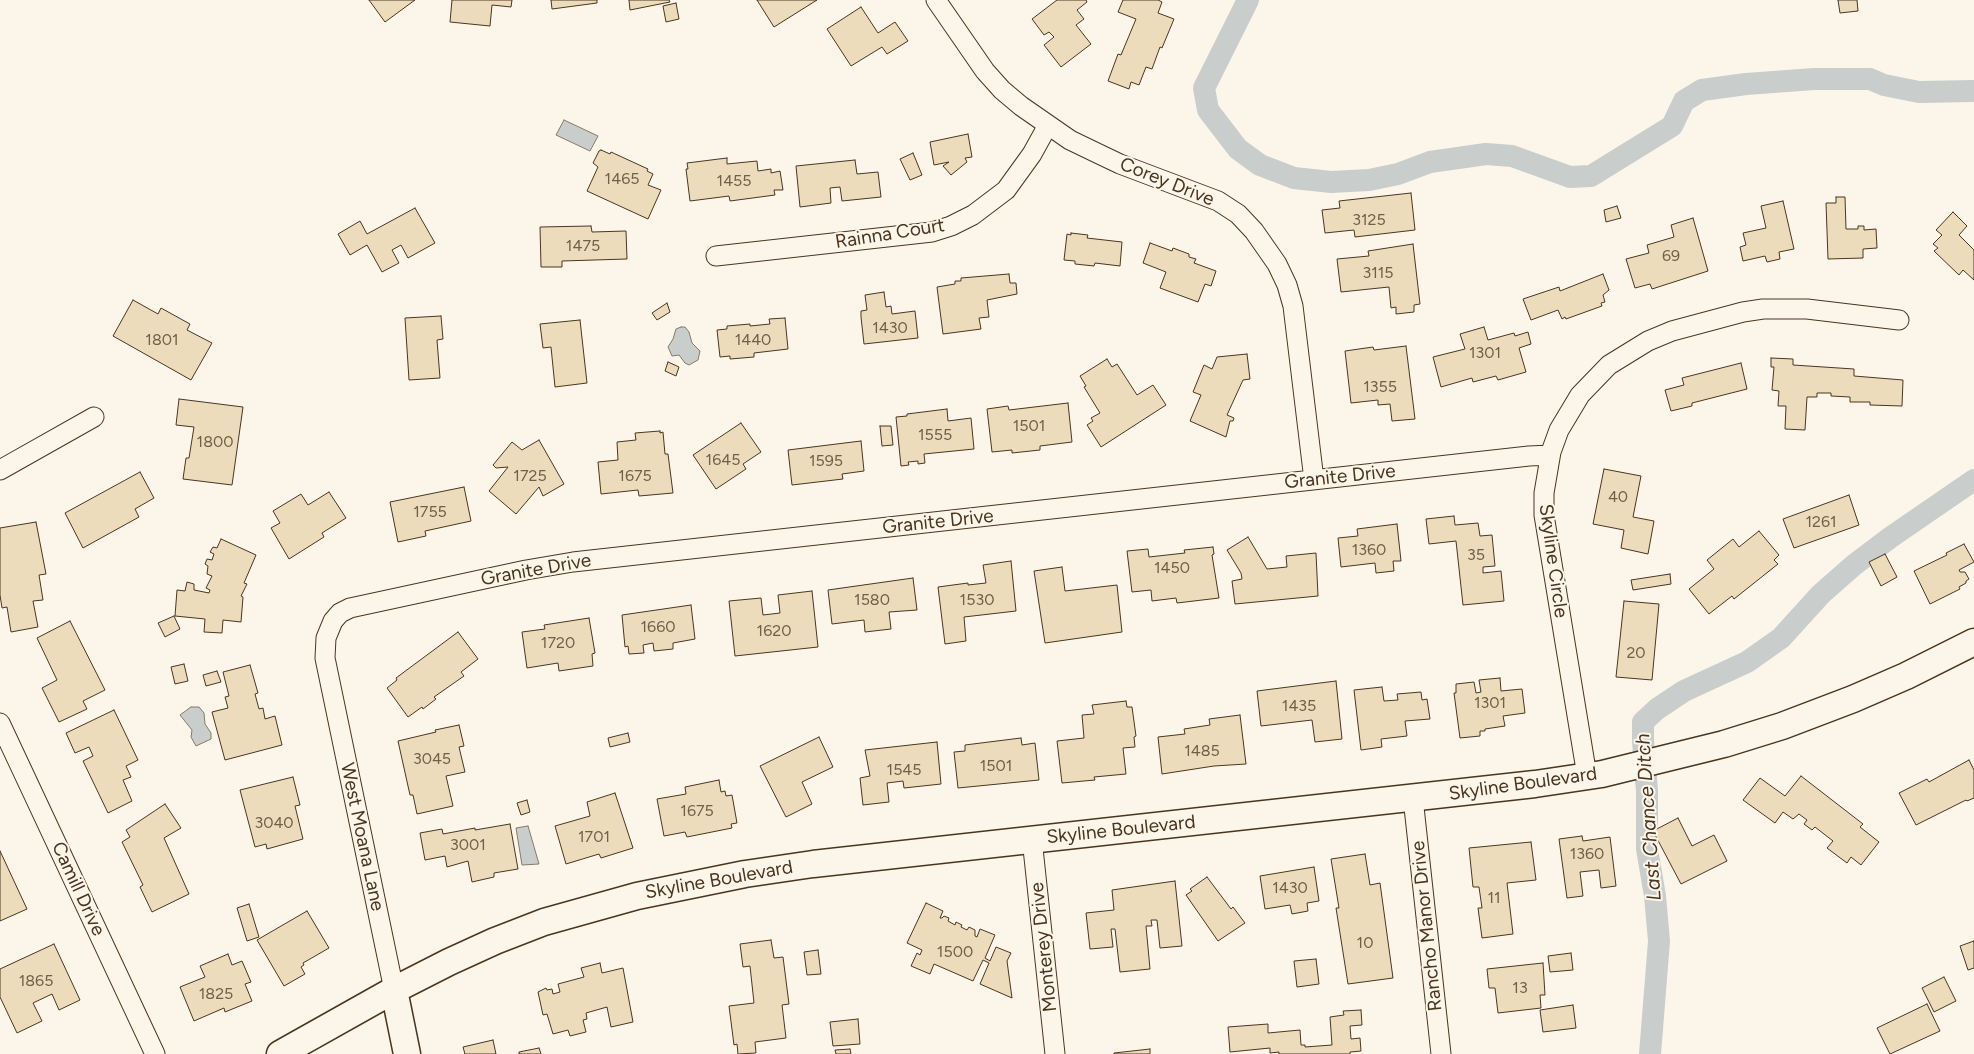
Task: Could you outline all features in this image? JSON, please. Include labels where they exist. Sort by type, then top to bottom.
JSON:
[{"type":"street","name":"Corey Drive","points":[[936,0],[985,71],[1002,90],[1021,106],[1070,140],[1120,164],[1218,201],[1238,214],[1267,247],[1287,285],[1293,306],[1314,480]]},
{"type":"street","name":"Rainna Court","points":[[716,256],[932,232],[951,226],[973,215],[1006,190],[1032,154],[1048,125]]},
{"type":"street","name":"Skyline Circle","points":[[1587,776],[1546,538],[1544,493],[1550,455],[1559,430],[1568,413],[1594,379],[1609,365],[1628,352],[1672,331],[1763,309],[1807,309],[1899,320]]},
{"type":"street","points":[[0,470],[94,418]]},
{"type":"street","name":"Granite Drive","points":[[333,621],[340,613],[365,603],[555,565],[1550,455]]},
{"type":"street","name":"West Moana Lane","points":[[333,621],[326,638],[325,658],[407,1054]]},
{"type":"street","name":"Skyline Boulevard","points":[[280,1054],[394,990],[448,962],[495,941],[544,922],[637,896],[745,874],[813,864],[1413,798],[1587,776],[1664,759],[1782,726],[1889,684],[1974,642]]},
{"type":"street","name":"Camill Drive","points":[[0,724],[155,1054]]},
{"type":"street","name":"Rancho Manor Drive","points":[[1413,798],[1441,1054]]},
{"type":"street","name":"Monterey Drive","points":[[1032,839],[1055,1054]]},
{"type":"shaded area","points":[[564,120],[598,136],[590,151],[556,135]]},
{"type":"shaded area","points":[[685,327],[689,332],[692,343],[700,351],[698,360],[689,365],[679,355],[672,356],[668,347],[676,329]]},
{"type":"shaded area","points":[[191,707],[199,707],[204,713],[205,724],[211,733],[211,739],[196,746],[191,737],[192,730],[180,715]]},
{"type":"shaded area","points":[[528,826],[539,864],[522,865],[516,828]]},
{"type":"building","points":[[369,0],[415,0],[385,22]]},
{"type":"building","points":[[452,0],[512,0],[511,7],[492,5],[490,26],[450,22]]},
{"type":"building","points":[[551,0],[597,0],[597,3],[552,9]]},
{"type":"building","points":[[629,0],[669,0],[670,2],[630,10]]},
{"type":"building","points":[[757,0],[817,0],[774,27]]},
{"type":"building","points":[[1057,0],[1086,0],[1087,2],[1077,10],[1084,19],[1076,25],[1091,44],[1061,67],[1044,45],[1054,37],[1049,32],[1044,35],[1032,19]]},
{"type":"building","points":[[1123,0],[1158,0],[1162,2],[1158,13],[1174,19],[1162,48],[1160,47],[1152,69],[1146,67],[1139,85],[1131,82],[1129,89],[1108,81],[1118,54],[1121,55],[1136,19],[1118,12]]},
{"type":"building","points":[[1838,0],[1857,0],[1858,11],[1840,13]]},
{"type":"building","points":[[676,3],[679,19],[666,22],[663,6]]},
{"type":"building","points":[[861,7],[878,33],[895,22],[908,41],[887,54],[882,47],[851,66],[827,29]]},
{"type":"building","points":[[968,134],[972,157],[965,158],[967,162],[951,175],[943,166],[949,162],[934,165],[930,142]]},
{"type":"building","points":[[601,150],[610,154],[611,152],[648,169],[647,171],[653,174],[648,185],[661,190],[648,219],[587,191],[598,167],[593,163]]},
{"type":"building","points":[[913,153],[922,175],[910,180],[900,159]]},
{"type":"building","points":[[727,158],[727,164],[757,161],[758,171],[771,169],[771,173],[780,171],[783,190],[774,190],[775,195],[730,201],[729,196],[690,201],[687,163]]},
{"type":"building","points":[[855,160],[857,174],[878,172],[881,197],[842,201],[840,187],[830,188],[831,203],[800,207],[796,166]]},
{"type":"building","points":[[1411,193],[1415,230],[1355,237],[1354,230],[1325,233],[1322,210],[1340,208],[1339,201]]},
{"type":"building","points":[[1836,197],[1845,197],[1846,229],[1858,229],[1858,226],[1864,226],[1864,230],[1876,229],[1877,248],[1863,249],[1863,258],[1828,259],[1826,203],[1836,203]]},
{"type":"building","points":[[1783,201],[1794,249],[1779,252],[1780,259],[1767,262],[1765,256],[1743,261],[1740,247],[1746,245],[1743,233],[1766,228],[1761,206]]},
{"type":"building","points":[[1617,206],[1621,218],[1606,222],[1604,210]]},
{"type":"building","points":[[415,208],[435,243],[408,258],[401,245],[392,250],[399,263],[382,272],[367,245],[350,255],[338,234],[360,221],[367,234]]},
{"type":"building","points":[[1953,212],[1967,226],[1959,235],[1974,250],[1974,280],[1963,270],[1959,275],[1934,251],[1938,248],[1933,244],[1942,235],[1936,230]]},
{"type":"building","points":[[1693,218],[1708,271],[1652,289],[1650,284],[1635,288],[1626,259],[1649,253],[1647,245],[1674,237],[1671,225]]},
{"type":"building","points":[[591,226],[592,232],[626,231],[627,259],[562,261],[562,267],[541,267],[540,227]]},
{"type":"building","points":[[1071,233],[1088,235],[1087,238],[1122,242],[1120,266],[1095,263],[1094,266],[1075,264],[1075,261],[1064,260],[1067,234],[1071,235]]},
{"type":"building","points":[[1150,243],[1172,251],[1173,248],[1189,254],[1189,257],[1196,259],[1194,263],[1216,271],[1211,286],[1205,284],[1198,302],[1160,288],[1166,272],[1143,263]]},
{"type":"building","points":[[1413,244],[1420,304],[1414,305],[1414,312],[1396,314],[1396,307],[1391,308],[1389,287],[1341,292],[1337,259],[1369,256],[1368,251]]},
{"type":"building","points":[[1009,274],[1010,283],[1016,283],[1017,294],[987,300],[989,317],[979,318],[981,329],[943,334],[937,287],[955,284],[955,281],[961,281],[961,278]]},
{"type":"building","points":[[1603,274],[1609,290],[1603,295],[1605,302],[1601,303],[1602,306],[1566,319],[1565,317],[1562,319],[1558,310],[1531,320],[1523,299],[1559,287],[1560,291]]},
{"type":"building","points":[[884,292],[886,307],[891,306],[892,314],[915,311],[918,338],[864,344],[861,311],[867,310],[865,295]]},
{"type":"building","points":[[133,300],[158,314],[161,308],[190,324],[187,330],[212,343],[191,380],[113,336]]},
{"type":"building","points":[[667,303],[670,312],[657,320],[652,313]]},
{"type":"building","points":[[441,316],[443,339],[437,340],[440,378],[409,380],[405,318]]},
{"type":"building","points":[[785,318],[788,349],[754,353],[754,357],[730,359],[730,356],[720,357],[717,330],[727,329],[727,326],[770,324],[769,319]]},
{"type":"building","points":[[580,320],[587,383],[555,387],[551,347],[543,348],[540,324]]},
{"type":"building","points":[[1484,327],[1488,340],[1514,333],[1515,336],[1528,332],[1531,344],[1519,348],[1526,372],[1498,380],[1496,376],[1473,382],[1472,378],[1441,387],[1433,357],[1465,349],[1460,334]]},
{"type":"building","points":[[1406,346],[1415,419],[1392,421],[1390,404],[1378,405],[1378,400],[1351,403],[1345,351],[1373,347],[1374,350]]},
{"type":"building","points":[[1247,354],[1250,379],[1243,380],[1227,415],[1234,418],[1233,421],[1230,421],[1226,437],[1190,421],[1201,395],[1193,392],[1204,365],[1212,369],[1217,357]]},
{"type":"building","points":[[1771,358],[1793,359],[1793,365],[1854,369],[1854,376],[1903,380],[1902,406],[1870,405],[1870,402],[1850,402],[1850,397],[1831,396],[1831,393],[1817,393],[1817,397],[1807,397],[1805,430],[1785,429],[1786,406],[1778,406],[1779,391],[1772,390],[1774,367],[1771,367]]},
{"type":"building","points":[[1107,359],[1112,367],[1117,364],[1137,395],[1153,385],[1166,405],[1101,447],[1087,425],[1093,421],[1091,418],[1100,413],[1084,387],[1086,386],[1080,376]]},
{"type":"building","points":[[668,362],[679,367],[676,376],[665,371]]},
{"type":"building","points":[[1741,363],[1747,389],[1692,403],[1692,406],[1671,411],[1665,390],[1684,385],[1682,378]]},
{"type":"building","points":[[179,399],[243,407],[232,485],[183,479],[186,458],[189,458],[194,427],[176,425]]},
{"type":"building","points":[[1068,403],[1072,442],[1040,446],[1040,450],[1012,453],[1012,450],[992,452],[987,409],[1008,406],[1009,410]]},
{"type":"building","points":[[947,409],[948,421],[971,418],[974,449],[924,454],[925,463],[918,464],[918,461],[908,462],[909,465],[901,466],[896,417]]},
{"type":"building","points":[[741,423],[761,452],[743,464],[746,469],[716,489],[693,455]]},
{"type":"building","points":[[880,426],[891,426],[893,445],[882,446]]},
{"type":"building","points":[[660,431],[660,433],[663,432],[665,454],[668,454],[673,493],[639,496],[638,490],[601,494],[598,462],[618,460],[617,442],[636,440],[635,433]]},
{"type":"building","points":[[539,440],[564,484],[543,496],[539,487],[516,514],[489,491],[508,467],[496,468],[493,465],[512,442],[522,450]]},
{"type":"building","points":[[861,441],[864,471],[842,474],[843,479],[792,485],[788,450]]},
{"type":"building","points":[[1604,469],[1641,476],[1633,517],[1654,521],[1648,554],[1621,548],[1624,530],[1593,524]]},
{"type":"building","points":[[140,472],[154,498],[135,509],[139,517],[83,548],[65,513]]},
{"type":"building","points":[[464,487],[471,521],[425,531],[426,536],[398,542],[390,502]]},
{"type":"building","points":[[329,492],[346,518],[322,533],[324,537],[289,559],[271,528],[280,523],[273,511],[301,494],[308,505]]},
{"type":"building","points":[[1849,495],[1859,525],[1794,548],[1783,519]]},
{"type":"building","points":[[1454,516],[1455,525],[1478,523],[1480,536],[1492,535],[1495,566],[1483,567],[1483,573],[1501,571],[1504,601],[1463,605],[1456,541],[1429,544],[1426,519]]},
{"type":"building","points":[[36,522],[46,574],[39,575],[43,600],[33,601],[38,627],[11,632],[7,607],[2,608],[0,595],[0,528]]},
{"type":"building","points":[[1397,524],[1401,561],[1393,561],[1394,571],[1376,573],[1375,563],[1341,567],[1338,538],[1358,536],[1357,529]]},
{"type":"building","points":[[1759,531],[1779,555],[1774,560],[1778,564],[1734,599],[1732,596],[1709,614],[1689,589],[1714,569],[1707,560],[1733,539],[1739,547]]},
{"type":"building","points":[[1248,537],[1267,569],[1287,567],[1286,556],[1316,553],[1318,596],[1235,604],[1232,581],[1242,579],[1241,573],[1227,550]]},
{"type":"building","points":[[221,539],[256,555],[244,583],[247,584],[241,596],[243,597],[241,622],[223,620],[222,633],[204,632],[205,619],[175,616],[177,590],[185,591],[187,582],[194,584],[194,590],[209,593],[210,590],[206,588],[212,576],[207,574],[208,566],[205,564],[207,559],[212,560],[214,554],[210,552],[213,547],[217,548]]},
{"type":"building","points":[[1964,544],[1974,562],[1959,570],[1960,572],[1965,572],[1969,579],[1959,587],[1960,589],[1930,604],[1914,571],[1947,555],[1946,553]]},
{"type":"building","points":[[1213,547],[1214,554],[1212,555],[1219,598],[1177,603],[1176,598],[1152,601],[1151,590],[1132,592],[1127,551],[1148,549],[1149,557],[1185,553],[1184,550]]},
{"type":"building","points":[[1885,554],[1897,577],[1881,586],[1869,562]]},
{"type":"building","points":[[1011,561],[1016,611],[964,617],[966,641],[945,644],[938,587],[986,583],[983,565]]},
{"type":"building","points":[[1062,567],[1065,591],[1117,585],[1122,632],[1045,643],[1034,571]]},
{"type":"building","points":[[1670,574],[1671,584],[1633,590],[1631,580]]},
{"type":"building","points":[[913,578],[917,610],[889,612],[891,629],[865,632],[864,620],[832,624],[828,590]]},
{"type":"building","points":[[812,591],[818,647],[735,656],[729,601],[761,598],[763,615],[780,613],[778,595]]},
{"type":"building","points":[[1624,601],[1659,604],[1652,680],[1616,677]]},
{"type":"building","points":[[691,605],[695,639],[673,643],[673,649],[654,651],[653,643],[643,645],[644,653],[629,654],[628,646],[625,647],[622,615]]},
{"type":"building","points":[[174,616],[180,629],[165,637],[158,623]]},
{"type":"building","points":[[589,618],[595,653],[592,654],[593,666],[559,671],[558,663],[527,668],[522,632],[545,629],[544,625]]},
{"type":"building","points":[[70,621],[105,690],[83,701],[87,709],[59,722],[42,688],[57,680],[37,638]]},
{"type":"building","points":[[458,632],[478,659],[461,672],[464,676],[434,697],[436,699],[423,709],[422,707],[408,717],[387,688],[397,680],[396,678]]},
{"type":"building","points":[[184,664],[188,681],[175,684],[171,667]]},
{"type":"building","points":[[250,665],[258,693],[255,694],[259,709],[263,708],[265,719],[275,716],[282,745],[225,760],[212,712],[228,708],[225,697],[229,696],[223,672]]},
{"type":"building","points":[[217,671],[221,682],[206,686],[203,675]]},
{"type":"building","points":[[1500,678],[1501,691],[1522,689],[1525,713],[1503,716],[1505,726],[1480,731],[1480,736],[1460,738],[1454,693],[1456,693],[1456,684],[1474,682],[1476,693],[1481,692],[1479,680]]},
{"type":"building","points":[[1336,681],[1342,739],[1315,742],[1312,720],[1261,726],[1257,691]]},
{"type":"building","points":[[1382,687],[1384,701],[1398,700],[1397,694],[1421,692],[1422,700],[1427,699],[1430,719],[1405,721],[1407,736],[1381,739],[1382,747],[1361,750],[1354,690]]},
{"type":"building","points":[[1126,701],[1127,707],[1132,707],[1136,736],[1134,737],[1135,747],[1123,748],[1126,774],[1094,777],[1095,780],[1062,783],[1057,741],[1084,738],[1082,715],[1094,714],[1092,705]]},
{"type":"building","points":[[114,710],[138,760],[126,766],[131,777],[123,780],[132,801],[108,813],[83,761],[93,756],[89,747],[75,753],[66,733]]},
{"type":"building","points":[[1240,715],[1246,764],[1214,766],[1162,774],[1158,737],[1185,734],[1184,729],[1210,725],[1209,719]]},
{"type":"building","points":[[459,725],[464,746],[459,747],[465,772],[446,776],[453,806],[417,814],[413,795],[410,795],[398,741]]},
{"type":"building","points":[[628,733],[630,742],[610,747],[608,738]]},
{"type":"building","points":[[819,737],[833,767],[802,782],[812,804],[786,817],[760,766]]},
{"type":"building","points":[[1021,738],[1022,745],[1035,743],[1039,780],[958,788],[954,752],[965,751],[965,745]]},
{"type":"building","points":[[937,742],[941,784],[904,788],[903,781],[887,783],[889,802],[863,805],[860,778],[870,776],[865,750]]},
{"type":"building","points":[[1969,760],[1974,770],[1974,798],[1966,800],[1916,825],[1899,793],[1927,779],[1929,782]]},
{"type":"building","points":[[1801,776],[1863,824],[1860,827],[1879,842],[1861,865],[1851,857],[1847,863],[1827,848],[1833,841],[1815,827],[1812,830],[1804,824],[1807,820],[1799,814],[1793,819],[1783,812],[1775,823],[1743,800],[1760,778],[1785,796]]},
{"type":"building","points":[[293,777],[300,805],[295,806],[303,839],[267,849],[266,844],[255,847],[240,790]]},
{"type":"building","points":[[719,780],[721,792],[725,791],[726,796],[732,795],[737,823],[731,824],[732,828],[687,837],[685,832],[664,836],[657,799],[686,794],[685,787]]},
{"type":"building","points":[[615,793],[633,848],[601,858],[599,854],[566,864],[555,826],[590,816],[587,802]]},
{"type":"building","points":[[527,800],[530,812],[521,815],[517,803]]},
{"type":"building","points":[[165,804],[181,828],[164,838],[189,894],[152,912],[140,887],[143,885],[122,842],[130,837],[126,830]]},
{"type":"building","points":[[1678,818],[1692,846],[1714,835],[1727,861],[1681,884],[1653,831]]},
{"type":"building","points":[[510,824],[518,869],[494,873],[494,877],[472,882],[468,861],[447,867],[445,856],[425,860],[420,833],[442,829],[443,834]]},
{"type":"building","points":[[1582,836],[1583,841],[1610,837],[1616,886],[1601,888],[1599,870],[1580,872],[1583,896],[1567,898],[1559,839]]},
{"type":"building","points":[[1531,842],[1536,880],[1507,883],[1513,934],[1482,938],[1478,908],[1482,908],[1479,887],[1473,887],[1469,848]]},
{"type":"building","points":[[0,851],[27,909],[0,921]]},
{"type":"building","points":[[1365,854],[1370,885],[1380,883],[1393,978],[1348,984],[1336,908],[1339,908],[1331,859]]},
{"type":"building","points":[[1314,867],[1319,901],[1307,903],[1308,911],[1292,914],[1290,905],[1265,909],[1260,876]]},
{"type":"building","points":[[1207,877],[1231,909],[1233,907],[1245,923],[1218,941],[1186,895],[1192,891],[1190,889]]},
{"type":"building","points":[[1175,881],[1182,946],[1160,948],[1157,920],[1151,920],[1152,926],[1146,926],[1150,969],[1120,972],[1115,929],[1111,929],[1113,947],[1090,949],[1086,913],[1114,910],[1112,890]]},
{"type":"building","points":[[926,903],[943,911],[940,918],[944,916],[949,918],[948,921],[955,925],[956,922],[967,930],[969,927],[975,930],[975,936],[977,937],[980,929],[995,935],[985,958],[990,961],[996,947],[1011,953],[1007,961],[1012,998],[980,984],[989,963],[983,960],[973,981],[934,964],[930,974],[911,966],[917,953],[920,955],[922,950],[907,943]]},
{"type":"building","points":[[249,904],[259,937],[247,941],[237,908]]},
{"type":"building","points":[[307,911],[329,948],[303,963],[304,965],[301,967],[305,974],[284,986],[257,940]]},
{"type":"building","points":[[771,940],[774,958],[783,957],[789,1004],[782,1005],[786,1038],[755,1042],[756,1053],[738,1054],[737,1044],[734,1045],[729,1006],[754,1003],[750,966],[743,967],[740,944]]},
{"type":"building","points":[[1974,941],[1974,968],[1968,970],[1960,946]]},
{"type":"building","points":[[54,944],[80,1000],[59,1010],[52,994],[33,1003],[42,1021],[17,1033],[0,997],[0,969]]},
{"type":"building","points":[[818,950],[821,974],[807,975],[804,952]]},
{"type":"building","points":[[1571,953],[1573,970],[1550,972],[1548,956]]},
{"type":"building","points":[[228,954],[232,965],[242,961],[251,982],[245,984],[252,1001],[225,1012],[224,1008],[194,1021],[180,987],[205,977],[200,966]]},
{"type":"building","points":[[1316,959],[1319,984],[1297,987],[1294,961]]},
{"type":"building","points":[[600,963],[602,973],[623,968],[633,1022],[611,1027],[607,1007],[586,1013],[587,1019],[583,1020],[586,1032],[570,1036],[568,1030],[553,1034],[547,1014],[543,1015],[538,992],[546,988],[547,990],[552,989],[553,994],[560,992],[558,984],[584,977],[581,968]]},
{"type":"building","points":[[1543,963],[1545,995],[1540,995],[1541,1008],[1498,1013],[1495,988],[1489,988],[1487,969]]},
{"type":"building","points":[[1944,977],[1956,1001],[1934,1012],[1922,988]]},
{"type":"building","points":[[1927,1004],[1940,1031],[1890,1054],[1877,1028]]},
{"type":"building","points":[[1573,1005],[1576,1028],[1543,1032],[1540,1010]]},
{"type":"building","points":[[1361,1010],[1362,1025],[1350,1026],[1351,1039],[1360,1038],[1361,1051],[1350,1052],[1350,1054],[1279,1054],[1279,1052],[1270,1053],[1270,1048],[1230,1052],[1228,1027],[1268,1024],[1268,1033],[1300,1030],[1301,1045],[1305,1045],[1305,1047],[1332,1045],[1330,1017],[1344,1015],[1343,1011]]},
{"type":"building","points":[[858,1019],[860,1044],[833,1046],[830,1022]]},
{"type":"building","points":[[493,1040],[496,1054],[465,1054],[463,1047]]},
{"type":"building","points":[[539,1048],[541,1054],[519,1054],[519,1052]]},
{"type":"building","points":[[850,1049],[851,1054],[836,1054],[835,1050]]},
{"type":"building","points":[[1150,1049],[1150,1054],[1114,1054],[1114,1053]]},
{"type":"waterway","name":"Last Chance Ditch","points":[[1248,0],[1204,88],[1208,110],[1238,149],[1260,165],[1294,178],[1331,182],[1369,180],[1398,174],[1430,162],[1486,154],[1512,156],[1570,177],[1591,176],[1672,126],[1684,101],[1702,90],[1746,84],[1814,79],[1870,79],[1884,85],[1919,92],[1974,91]]},
{"type":"waterway","name":"Last Chance Ditch","points":[[1650,1054],[1659,941],[1655,896],[1647,849],[1647,791],[1643,722],[1657,709],[1684,691],[1747,662],[1781,638],[1821,594],[1854,565],[1974,480]]}]
